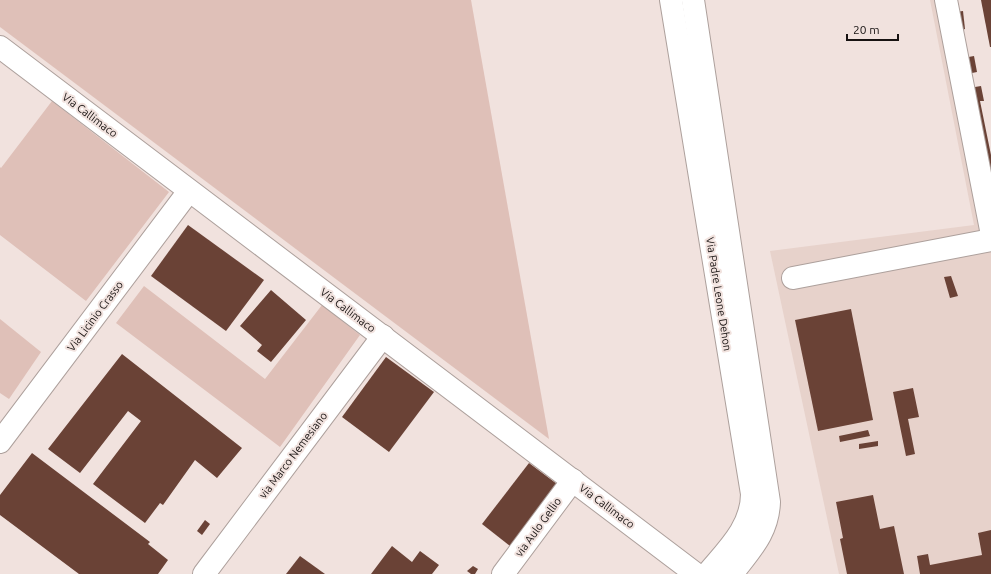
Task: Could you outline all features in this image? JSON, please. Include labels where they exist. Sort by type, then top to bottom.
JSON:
[{"type":"street","name":"Via Padre Leone Dehon","points":[[671,0],[752,494],[752,508],[741,532],[707,574]]},
{"type":"street","name":"Via Padre Leone Dehon","points":[[693,0],[769,496],[769,517],[764,530],[732,574]]},
{"type":"street","points":[[946,0],[991,230]]},
{"type":"street","name":"Via Callimaco","points":[[0,47],[696,574]]},
{"type":"street","name":"Via Licinio Crasso","points":[[0,442],[189,191]]},
{"type":"street","points":[[793,278],[991,240]]},
{"type":"street","name":"via Marco Nemesiano","points":[[204,574],[383,336]]},
{"type":"street","name":"via Aulo Gellio","points":[[503,574],[573,480]]},
{"type":"shaded area","points":[[0,0],[471,0],[549,439],[0,27]]},
{"type":"shaded area","points":[[930,0],[953,0],[991,195],[991,574],[839,574],[770,251],[974,225]]},
{"type":"shaded area","points":[[52,101],[169,192],[86,301],[0,235],[0,167],[1,168]]},
{"type":"shaded area","points":[[144,286],[265,379],[322,305],[360,335],[280,447],[116,323]]},
{"type":"shaded area","points":[[0,319],[41,352],[9,399],[0,393]]},
{"type":"building","points":[[981,0],[991,0],[991,47],[990,47]]},
{"type":"building","points":[[963,11],[965,29],[958,31],[955,12]]},
{"type":"building","points":[[974,56],[977,72],[967,74],[963,58]]},
{"type":"building","points":[[981,86],[984,101],[980,101],[991,155],[991,194],[969,88]]},
{"type":"building","points":[[188,225],[264,280],[226,331],[151,276]]},
{"type":"building","points":[[951,276],[958,296],[950,298],[944,277]]},
{"type":"building","points":[[271,290],[306,320],[271,362],[257,351],[262,345],[240,326]]},
{"type":"building","points":[[851,309],[873,420],[818,431],[795,320]]},
{"type":"building","points":[[122,354],[242,448],[217,478],[195,460],[163,505],[160,503],[145,523],[93,484],[141,421],[128,411],[80,473],[48,449]]},
{"type":"building","points":[[386,357],[434,392],[389,452],[342,417]]},
{"type":"building","points":[[913,388],[919,417],[908,419],[915,454],[906,456],[893,392]]},
{"type":"building","points":[[868,430],[870,436],[840,442],[839,436]]},
{"type":"building","points":[[878,441],[878,446],[859,449],[859,444]]},
{"type":"building","points":[[32,453],[150,542],[148,544],[168,560],[158,574],[79,574],[0,515],[0,495]]},
{"type":"building","points":[[529,463],[557,484],[510,546],[482,524]]},
{"type":"building","points":[[873,495],[880,529],[894,526],[904,574],[847,574],[840,539],[843,538],[836,502]]},
{"type":"building","points":[[205,520],[210,524],[202,535],[197,531]]},
{"type":"building","points":[[991,530],[991,574],[920,574],[917,556],[928,554],[930,565],[982,555],[978,533]]},
{"type":"building","points":[[392,546],[412,562],[420,551],[439,565],[432,574],[371,574]]},
{"type":"building","points":[[300,556],[325,574],[286,574]]},
{"type":"building","points":[[473,566],[478,569],[475,574],[471,574],[467,571]]}]
